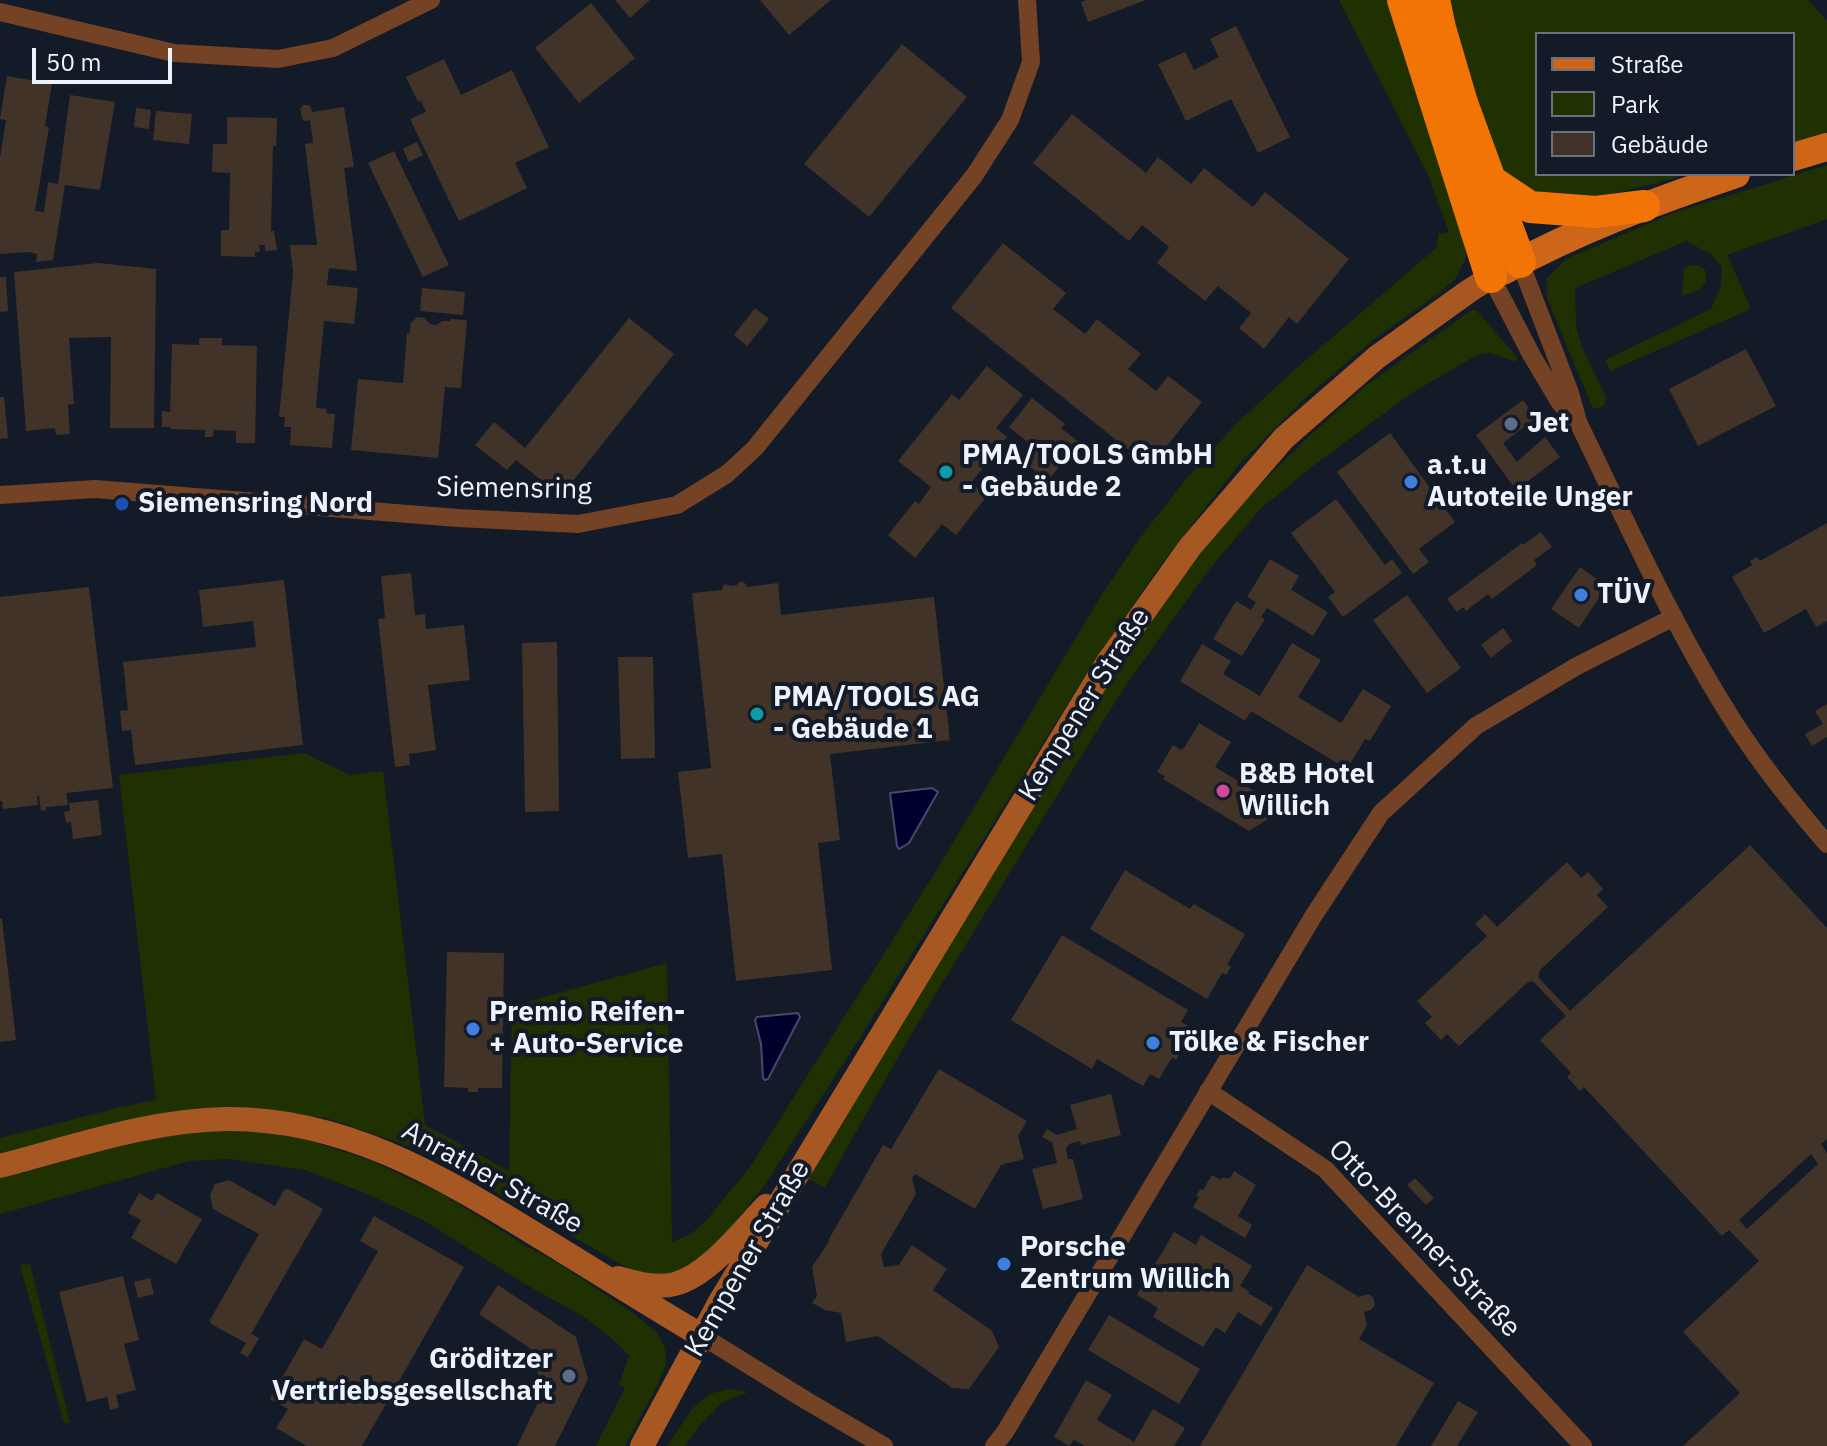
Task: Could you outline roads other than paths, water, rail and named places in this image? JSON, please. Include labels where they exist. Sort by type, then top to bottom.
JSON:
[{"type":"highway","points":[[1403,0],[1491,277]]},
{"type":"highway","points":[[1434,0],[1450,65],[1520,262]]},
{"type":"highway","points":[[1488,179],[1530,207],[1596,212],[1644,206]]},
{"type":"main road","points":[[1795,156],[1827,147]]},
{"type":"main road","name":"Kempener Straße","points":[[642,1446],[721,1300],[1108,662],[1190,547],[1284,438],[1377,357],[1491,277],[1576,234],[1730,176]]},
{"type":"main road","name":"Anrather Straße","points":[[0,1166],[117,1135],[190,1122],[227,1119],[295,1125],[361,1143],[418,1166],[702,1336]]},
{"type":"main road","points":[[597,1272],[654,1286],[673,1285],[693,1277],[711,1264],[796,1176]]},
{"type":"street","points":[[0,12],[174,53],[278,59],[333,48],[431,0]]},
{"type":"street","name":"Siemensring","points":[[0,495],[95,489],[458,518],[578,524],[677,505],[727,474],[755,448],[974,176],[1010,120],[1031,62],[1027,0]]},
{"type":"street","points":[[1520,262],[1578,422],[1674,617],[1741,734],[1827,844]]},
{"type":"street","points":[[1491,277],[1560,403],[1578,422]]},
{"type":"street","points":[[994,1446],[1314,915],[1381,813],[1476,726],[1577,666],[1674,617]]},
{"type":"street","name":"Otto-Brenner-Straße","points":[[1208,1091],[1325,1169],[1583,1446]]},
{"type":"street","points":[[702,1336],[884,1446]]},
{"type":"water","points":[[932,788],[938,792],[909,843],[899,849],[890,793]]},
{"type":"water","points":[[798,1013],[800,1017],[765,1080],[755,1020],[757,1017]]},
{"type":"place","name":"Jet","points":[[1511,424]]},
{"type":"place","name":"PMA/TOOLS GmbH - Gebäude 2","points":[[946,472]]},
{"type":"place","name":"a.t.u Autoteile Unger","points":[[1411,482]]},
{"type":"place","name":"Siemensring Nord","points":[[122,504]]},
{"type":"place","name":"TÜV","points":[[1581,595]]},
{"type":"place","name":"PMA/TOOLS AG - Gebäude 1","points":[[757,714]]},
{"type":"place","name":"B&B Hotel Willich","points":[[1223,791]]},
{"type":"place","name":"Premio Reifen- + Auto-Service","points":[[473,1029]]},
{"type":"place","name":"Tölke & Fischer","points":[[1153,1043]]},
{"type":"place","name":"Porsche Zentrum Willich","points":[[1004,1264]]},
{"type":"place","name":"Gröditzer Vertriebsgesellschaft","points":[[569,1376]]}]
